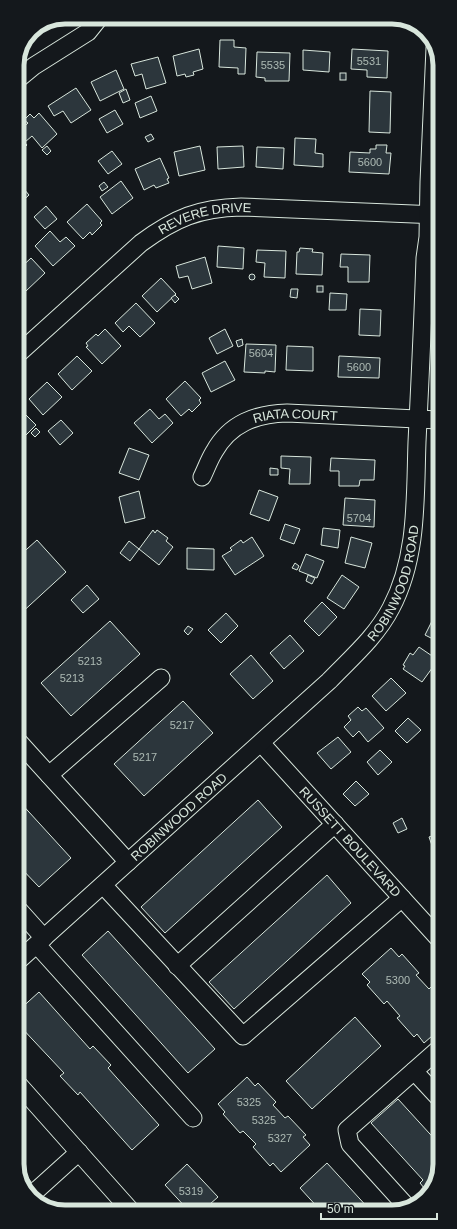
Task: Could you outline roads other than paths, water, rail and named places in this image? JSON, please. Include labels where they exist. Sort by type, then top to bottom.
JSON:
[{"type":"street","points":[[24,74],[34,66],[88,32],[94,24]]},
{"type":"street","name":"REVERE DRIVE","points":[[24,349],[141,243],[161,228],[181,218],[206,210],[223,207],[433,215]]},
{"type":"street","name":"ROBINWOOD ROAD","points":[[24,957],[329,681],[370,640],[391,608],[403,579],[410,551],[416,502],[425,258],[433,215]]},
{"type":"street","name":"RIATA COURT","points":[[202,477],[214,451],[224,438],[238,425],[250,419],[262,416],[287,413],[433,420]]},
{"type":"street","points":[[49,775],[161,678]]},
{"type":"street","name":"RUSSETT BOULEVARD","points":[[261,742],[433,932]]},
{"type":"street","points":[[24,748],[128,862]]},
{"type":"street","points":[[177,966],[335,824]]},
{"type":"street","points":[[103,885],[243,1036],[402,898]]},
{"type":"street","points":[[24,917],[41,941],[193,1118]]},
{"type":"street","points":[[404,1204],[350,1144],[347,1130],[433,1054]]},
{"type":"street","points":[[414,1071],[433,1091]]},
{"type":"street","points":[[24,1091],[126,1205]]},
{"type":"street","points":[[34,1191],[79,1152]]}]
